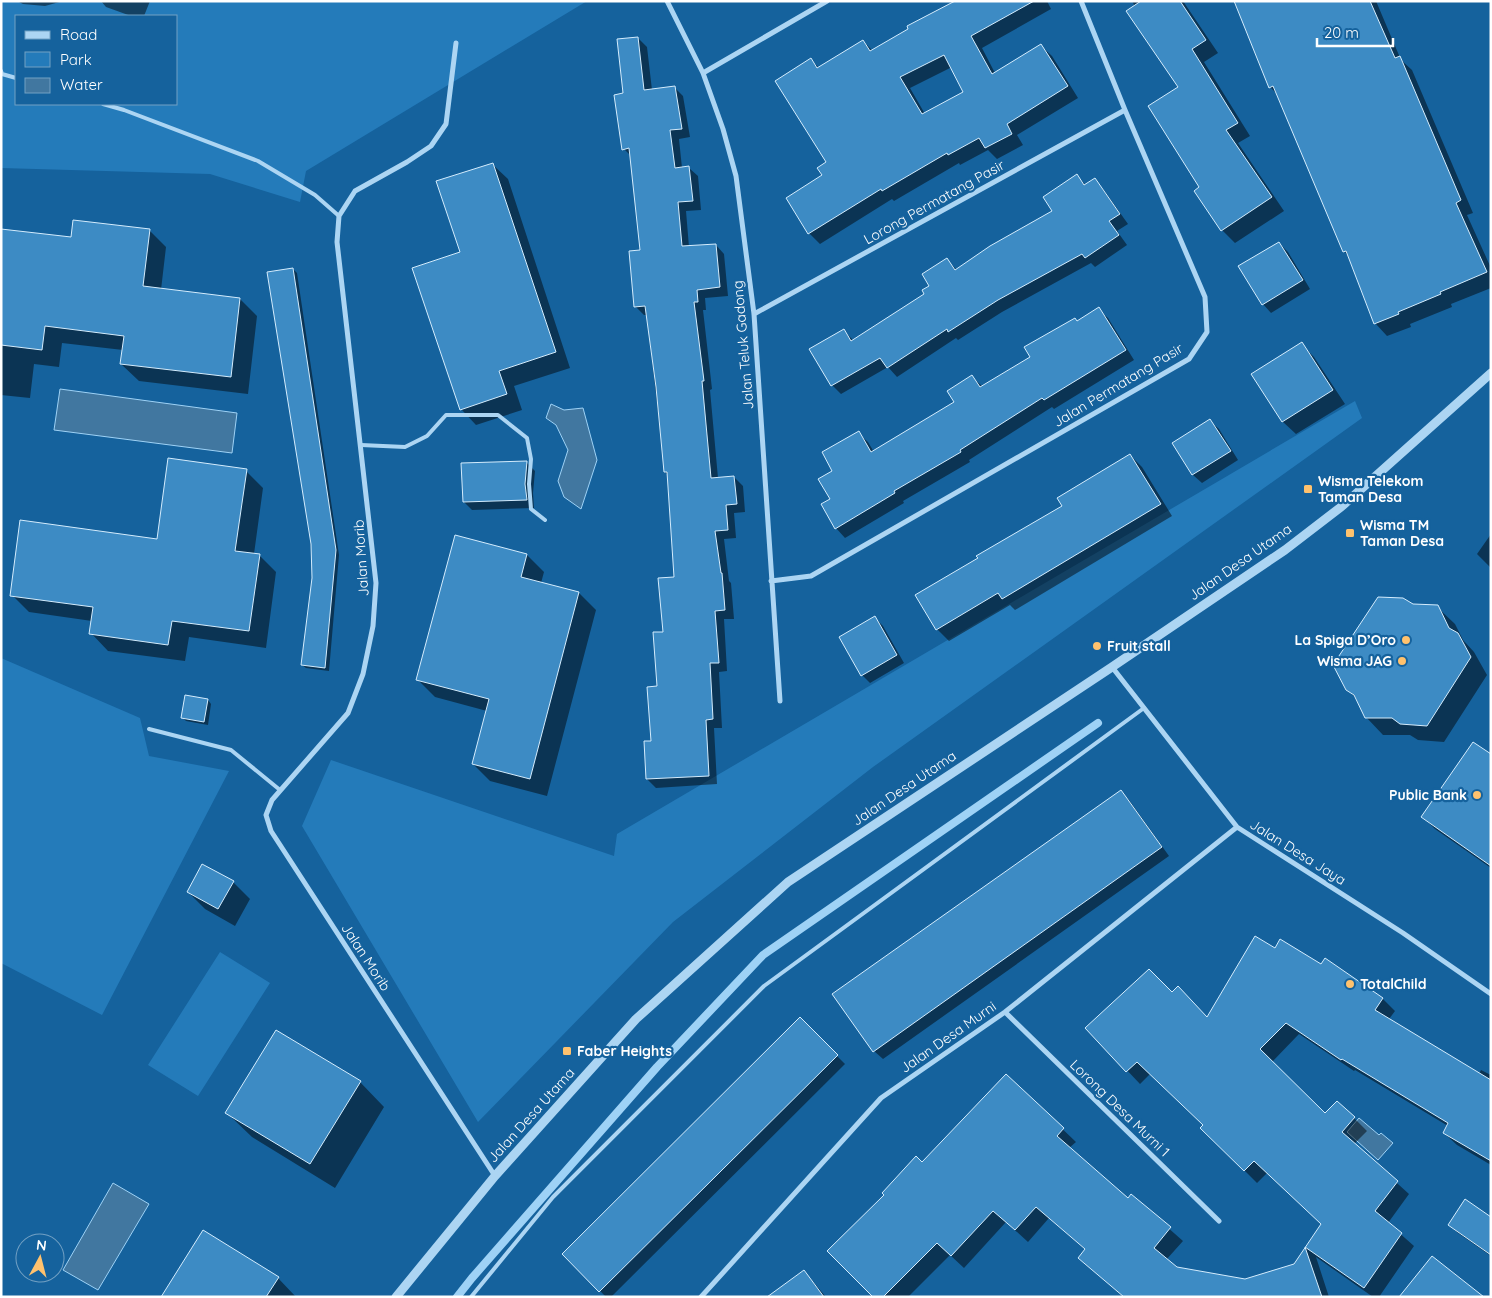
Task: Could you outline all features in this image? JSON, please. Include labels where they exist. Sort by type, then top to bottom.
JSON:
[{"type":"street","name":"Jalan Teluk Gadong","points":[[667,1],[704,73],[723,129],[736,176],[754,314],[780,701]]},
{"type":"street","points":[[704,73],[827,1]]},
{"type":"street","name":"Jalan Permatang Pasir","points":[[771,581],[811,576],[1189,359],[1207,332],[1205,297],[1125,110],[1081,1]]},
{"type":"street","name":"Jalan Morib","points":[[456,43],[446,124],[431,146],[407,162],[355,191],[339,216],[337,242],[376,582],[373,626],[363,674],[348,712],[272,800],[266,815],[271,831],[495,1176]]},
{"type":"street","name":"Lorong Permatang Pasir","points":[[754,314],[1125,110]]},
{"type":"street","name":"Jalan Desa Utama","points":[[396,1297],[495,1176],[636,1019],[788,882],[1285,550],[1341,507],[1491,373]]},
{"type":"street","name":"Jalan Desa Jaya","points":[[1112,667],[1237,827],[1403,933],[1491,994]]},
{"type":"street","name":"Jalan Desa Murni","points":[[702,1297],[881,1098],[1005,1012],[1237,827]]},
{"type":"street","name":"Lorong Desa Murni 1","points":[[1005,1012],[1219,1221]]},
{"type":"lane","points":[[1,71],[2,74],[15,78]]},
{"type":"lane","points":[[106,105],[258,162],[315,195],[339,216]]},
{"type":"lane","points":[[361,444],[406,447],[427,436],[446,415],[498,415],[527,438],[531,459],[529,484],[531,508],[545,520]]},
{"type":"lane","points":[[471,1297],[553,1197],[764,986],[1144,708]]},
{"type":"lane","points":[[149,730],[231,750],[280,790]]},
{"type":"green space","points":[[1,1],[587,1],[306,171],[300,202],[210,174],[1,168]]},
{"type":"green space","points":[[1355,401],[1362,418],[873,767],[673,922],[478,1122],[302,826],[331,760],[614,856],[617,834]]},
{"type":"green space","points":[[1,658],[140,718],[149,756],[229,771],[102,1015],[1,963]]},
{"type":"green space","points":[[220,952],[270,983],[198,1096],[148,1065]]},
{"type":"water","points":[[60,389],[237,413],[232,453],[54,430]]},
{"type":"water","points":[[551,404],[564,410],[583,408],[597,460],[581,509],[564,497],[558,481],[568,450],[556,425],[546,418]]},
{"type":"water","points":[[1359,1118],[1379,1135],[1381,1133],[1393,1143],[1378,1160],[1347,1132]]},
{"type":"water","points":[[113,1183],[149,1204],[98,1290],[65,1271],[65,1267]]},
{"type":"building","points":[[955,1],[1034,1],[971,36],[992,74],[1041,44],[1068,86],[1007,124],[1012,134],[985,148],[979,138],[948,155],[947,153],[882,191],[881,189],[808,234],[786,198],[822,175],[817,168],[826,162],[775,81],[811,58],[817,68],[863,40],[870,51],[908,29],[907,26]],"holes":[[[944,55],[963,92],[922,114],[900,77]]]},
{"type":"building","points":[[1141,1],[1180,1],[1206,40],[1192,49],[1238,123],[1226,130],[1272,197],[1221,231],[1194,191],[1199,187],[1148,106],[1178,87],[1126,11]]},
{"type":"building","points":[[1234,1],[1370,1],[1395,58],[1400,56],[1461,200],[1456,203],[1487,272],[1374,324],[1346,251],[1343,252],[1273,86],[1269,88]]},
{"type":"building","points":[[638,37],[644,90],[675,86],[682,129],[670,130],[675,168],[689,166],[693,201],[678,202],[682,246],[716,244],[720,287],[697,290],[698,302],[694,302],[704,381],[702,381],[711,478],[734,476],[737,504],[726,505],[728,530],[715,531],[722,573],[725,610],[715,611],[719,663],[710,663],[713,719],[706,720],[709,776],[646,779],[644,741],[651,741],[647,687],[657,686],[653,632],[663,632],[658,578],[674,577],[667,472],[664,472],[656,387],[645,306],[634,307],[629,251],[640,250],[629,148],[622,150],[614,95],[623,93],[617,39]]},
{"type":"building","points":[[493,163],[556,352],[499,371],[507,394],[460,410],[412,268],[460,252],[436,181]]},
{"type":"building","points":[[1077,174],[1084,185],[1095,178],[1120,214],[1109,221],[1119,235],[1085,258],[1082,254],[998,300],[948,332],[947,329],[887,368],[880,358],[831,386],[809,349],[844,329],[851,341],[924,294],[922,290],[929,286],[922,274],[947,258],[955,270],[990,246],[1052,211],[1043,197]]},
{"type":"building","points":[[73,220],[150,229],[143,286],[240,298],[231,377],[120,364],[124,336],[45,326],[42,350],[1,345],[1,229],[71,237]]},
{"type":"building","points":[[1279,242],[1303,280],[1262,305],[1238,266]]},
{"type":"building","points":[[293,268],[336,550],[325,668],[301,665],[312,578],[311,544],[267,272]]},
{"type":"building","points":[[1099,307],[1126,350],[1044,400],[1042,398],[960,450],[961,452],[894,491],[895,493],[835,529],[821,504],[830,499],[818,479],[832,471],[822,452],[859,431],[871,452],[954,402],[947,391],[972,375],[980,387],[1030,357],[1024,347],[1075,318],[1077,321]]},
{"type":"building","points":[[1302,342],[1333,390],[1282,422],[1251,374]]},
{"type":"building","points":[[1210,419],[1231,451],[1192,475],[1172,443]]},
{"type":"building","points":[[1130,454],[1161,504],[1002,599],[998,593],[936,630],[915,595],[978,558],[976,556],[1062,506],[1057,498]]},
{"type":"building","points":[[168,458],[247,469],[235,551],[260,554],[249,631],[172,621],[168,645],[89,634],[93,607],[10,596],[20,520],[157,539]]},
{"type":"building","points":[[527,461],[525,484],[527,500],[463,502],[461,463]]},
{"type":"building","points":[[455,535],[527,554],[521,577],[579,592],[530,779],[472,764],[489,699],[416,680]]},
{"type":"building","name":"Wisma JAG","points":[[1378,597],[1403,598],[1413,604],[1438,605],[1449,628],[1458,633],[1471,657],[1427,726],[1400,724],[1392,718],[1365,718],[1354,695],[1346,690],[1333,665]]},
{"type":"building","points":[[875,616],[897,655],[861,676],[839,637]]},
{"type":"building","points":[[185,695],[208,699],[204,722],[181,718]]},
{"type":"building","points":[[1473,742],[1491,754],[1491,866],[1421,817]]},
{"type":"building","points":[[1121,790],[1162,847],[873,1052],[832,994]]},
{"type":"building","points":[[202,864],[234,881],[218,909],[187,892]]},
{"type":"building","points":[[1255,936],[1275,948],[1280,939],[1321,964],[1325,958],[1383,998],[1375,1010],[1491,1080],[1491,1161],[1443,1133],[1448,1123],[1341,1060],[1286,1023],[1260,1049],[1325,1113],[1337,1101],[1355,1117],[1342,1132],[1398,1181],[1375,1211],[1402,1233],[1364,1288],[1305,1247],[1321,1224],[1254,1161],[1244,1171],[1200,1128],[1203,1125],[1137,1062],[1126,1072],[1085,1028],[1149,969],[1172,992],[1178,986],[1207,1017]]},
{"type":"building","points":[[800,1017],[838,1055],[599,1292],[562,1254]]},
{"type":"building","points":[[276,1030],[361,1081],[310,1164],[225,1113]]},
{"type":"building","points":[[1006,1074],[1064,1128],[1057,1136],[1128,1198],[1131,1194],[1171,1227],[1154,1248],[1177,1267],[1245,1279],[1294,1264],[1305,1247],[1322,1297],[1124,1297],[1078,1258],[1085,1249],[1036,1207],[1015,1230],[993,1211],[951,1256],[937,1243],[883,1297],[873,1297],[827,1251],[884,1195],[882,1193],[916,1156],[922,1162]]},
{"type":"building","points":[[1465,1199],[1491,1217],[1491,1255],[1448,1225]]},
{"type":"building","points":[[203,1230],[279,1277],[266,1297],[161,1297]]},
{"type":"building","points":[[1432,1256],[1484,1297],[1399,1297]]},
{"type":"building","points":[[804,1270],[824,1297],[767,1297]]},
{"type":"waterway","points":[[457,1297],[657,1067],[763,955],[1098,723]]},
{"type":"place","name":"Wisma Telekom Taman Desa","points":[[1308,489]]},
{"type":"place","name":"Wisma TM Taman Desa","points":[[1350,533]]},
{"type":"place","name":"La Spiga D’Oro","points":[[1406,640]]},
{"type":"place","name":"Fruit stall","points":[[1097,646]]},
{"type":"place","name":"Wisma JAG","points":[[1402,661]]},
{"type":"place","name":"Public Bank","points":[[1477,795]]},
{"type":"place","name":"TotalChild","points":[[1350,984]]},
{"type":"place","name":"Faber Heights","points":[[567,1051]]}]
